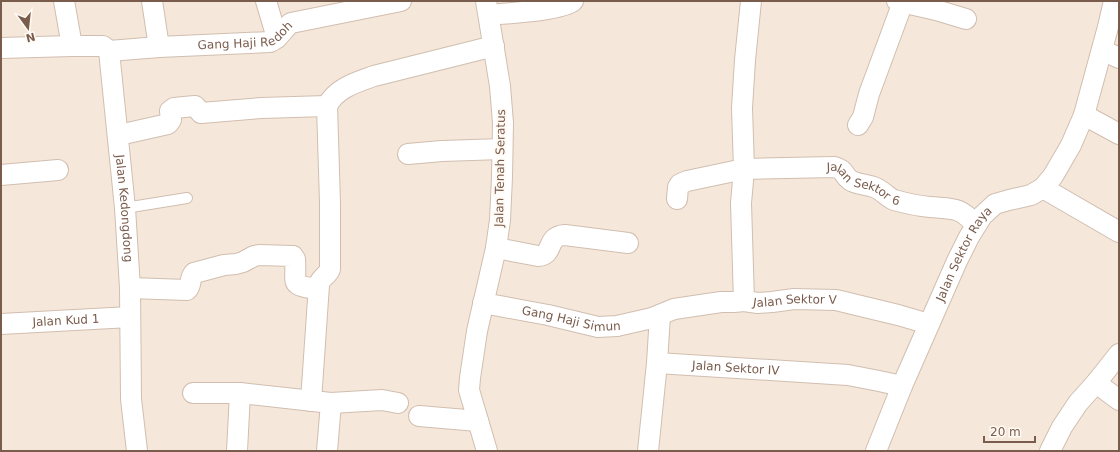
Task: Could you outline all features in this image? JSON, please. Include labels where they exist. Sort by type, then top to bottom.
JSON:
[{"type":"street","points":[[64,1],[72,46]]},
{"type":"street","points":[[152,1],[159,47]]},
{"type":"street","points":[[266,1],[277,38]]},
{"type":"street","name":"Gang Haji Redoh","points":[[109,51],[159,47],[270,42],[277,38],[291,23],[401,1]]},
{"type":"street","points":[[488,8],[544,9],[568,4],[573,1]]},
{"type":"street","points":[[744,301],[741,202],[744,169],[742,108],[751,1]]},
{"type":"street","points":[[858,125],[863,117],[869,94],[900,1],[966,19]]},
{"type":"street","name":"Jalan Sektor Raya","points":[[876,451],[929,324],[957,261],[976,225],[982,216],[995,204],[1031,195],[1043,188],[1057,170],[1071,145],[1110,54],[1108,27],[1114,1]]},
{"type":"street","name":"Jalan Tenah Seratus","points":[[487,451],[470,390],[470,378],[477,331],[496,248],[500,220],[503,123],[500,86],[488,8]]},
{"type":"street","points":[[1,48],[102,46],[109,51]]},
{"type":"street","points":[[311,401],[319,282],[329,273],[330,269],[330,203],[327,106],[330,99],[355,83],[374,76],[494,46]]},
{"type":"street","name":"Jalan Kedongdong","points":[[109,51],[125,208],[130,288],[131,399],[137,451]]},
{"type":"street","points":[[118,135],[168,124],[171,120],[170,111],[174,108],[195,106],[201,113],[261,108],[327,106]]},
{"type":"street","points":[[1084,115],[1119,134]]},
{"type":"street","points":[[408,154],[442,150],[502,149]]},
{"type":"street","name":"Jalan Sektor 6","points":[[677,199],[680,184],[687,181],[744,169],[834,167],[844,172],[850,180],[877,188],[888,197],[895,200],[930,207],[944,207],[958,210],[969,216],[976,225]]},
{"type":"street","points":[[1,175],[58,170]]},
{"type":"street","points":[[1043,188],[1119,232]]},
{"type":"street","points":[[496,248],[542,256],[546,253],[554,238],[565,235],[628,243]]},
{"type":"street","points":[[130,288],[187,290],[190,288],[192,275],[194,273],[236,264],[259,255],[293,256],[295,259],[296,284],[318,289]]},
{"type":"street","name":"Jalan Sektor V","points":[[660,315],[674,309],[715,303],[744,301],[758,303],[794,299],[836,300],[929,324]]},
{"type":"street","name":"Gang Haji Simun","points":[[483,304],[540,314],[598,327],[617,326],[639,322],[660,315]]},
{"type":"street","points":[[648,451],[657,363],[660,315]]},
{"type":"street","name":"Jalan Kud 1","points":[[1,324],[130,317]]},
{"type":"street","points":[[1050,451],[1062,427],[1078,403],[1119,354]]},
{"type":"street","name":"Jalan Sektor IV","points":[[657,363],[848,375],[879,380],[902,386]]},
{"type":"street","points":[[1096,383],[1119,400]]},
{"type":"street","points":[[192,393],[240,393],[331,403],[382,400],[398,403]]},
{"type":"street","points":[[237,451],[240,393]]},
{"type":"street","points":[[327,451],[331,403]]},
{"type":"street","points":[[419,416],[478,421]]},
{"type":"lane","points":[[125,208],[187,198]]},
{"type":"shaded area","points":[[1,1],[1119,1],[1119,451],[1,451]]}]
